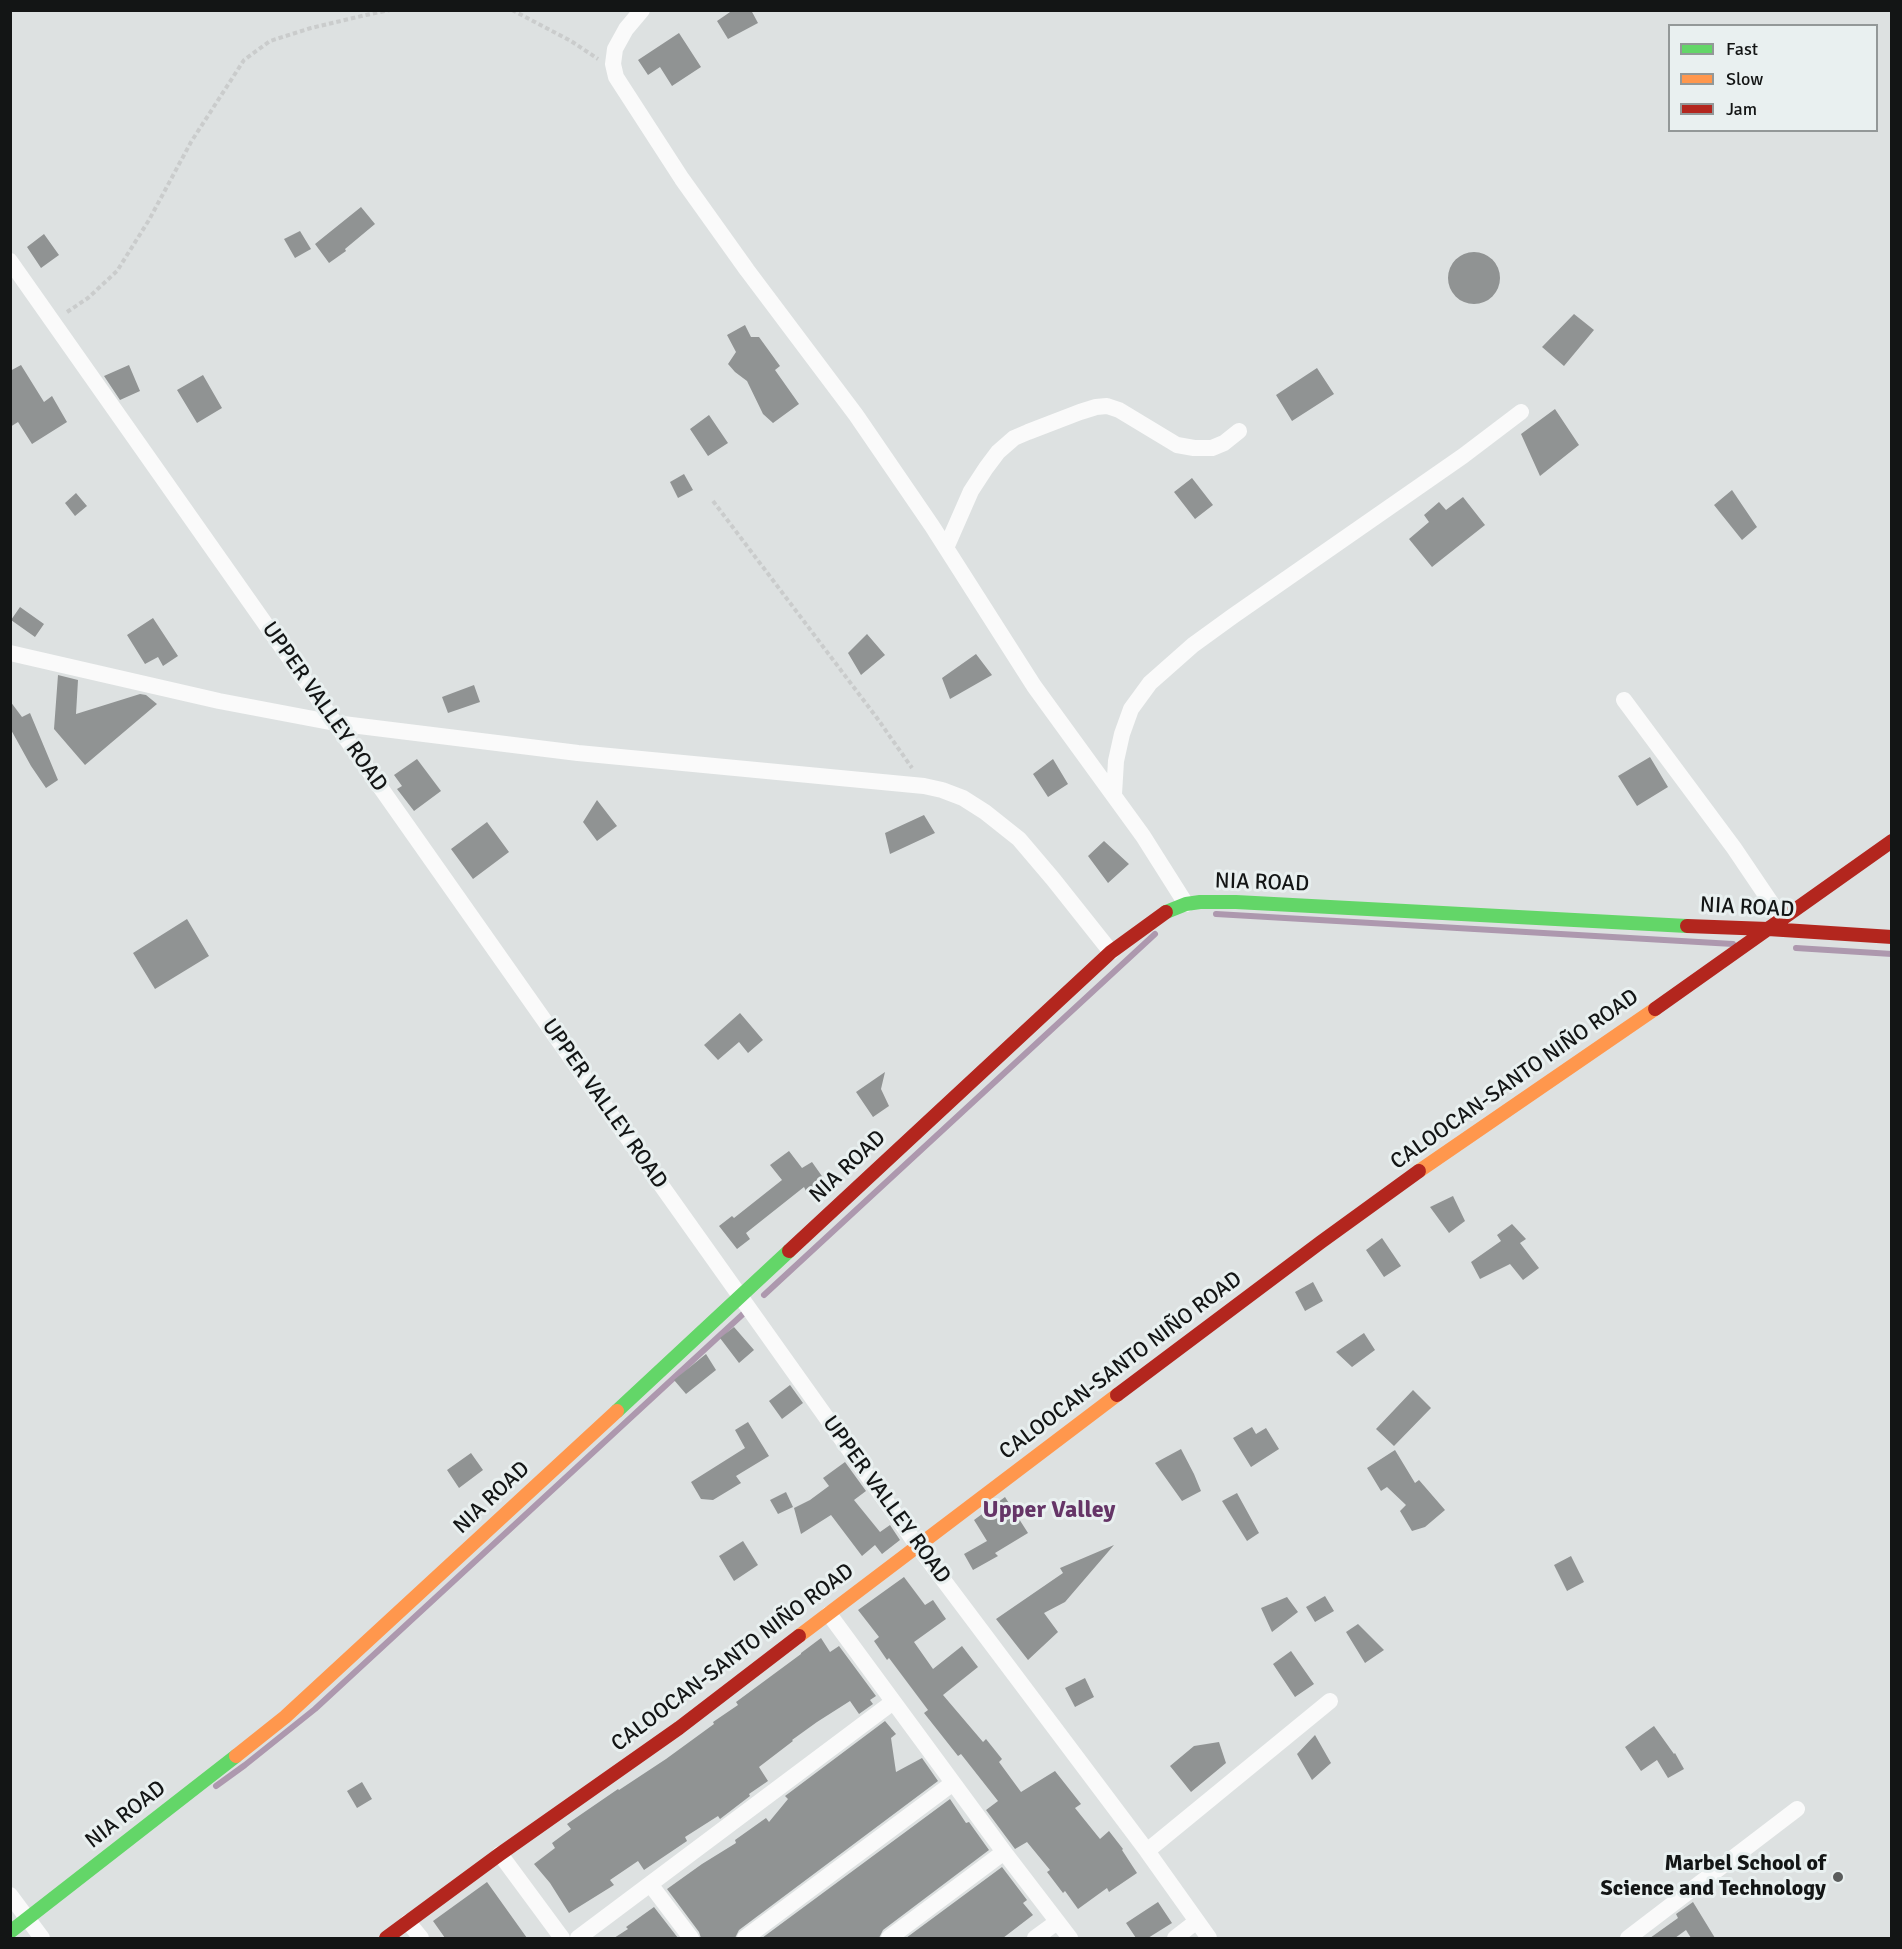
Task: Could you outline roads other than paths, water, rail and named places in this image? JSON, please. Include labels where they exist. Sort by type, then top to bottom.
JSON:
[{"type":"street","points":[[642,10],[626,29],[615,49],[616,77],[681,179],[856,415],[946,548],[1034,686],[1114,794],[1186,904]]},
{"type":"street","name":"UPPER VALLEY ROAD","points":[[10,261],[575,1064],[917,1545],[1147,1851],[1209,1938]]},
{"type":"street","points":[[946,548],[971,491],[986,468],[998,452],[1014,438],[1028,432],[1096,406],[1107,406],[1119,410],[1177,445],[1194,448],[1212,447],[1224,443],[1239,431]]},
{"type":"street","points":[[1114,794],[1116,761],[1122,735],[1131,710],[1150,683],[1193,645],[1463,456],[1521,412]]},
{"type":"street","points":[[10,653],[219,701],[335,723],[578,753],[924,786],[963,798],[985,812],[1018,839],[1111,952]]},
{"type":"street","points":[[1624,700],[1734,848],[1775,924]]},
{"type":"street","name":"CALOOCAN-SANTO NIÑO ROAD","points":[[386,1938],[500,1854],[679,1728],[917,1545],[1340,1228],[1892,841]]},
{"type":"street","name":"NIA ROAD","points":[[10,1932],[285,1717],[1111,952],[1167,911],[1200,902],[1236,902],[1657,925],[1775,924],[1892,937]]},
{"type":"street","points":[[829,1614],[1070,1938]]},
{"type":"street","points":[[1147,1851],[1330,1701]]},
{"type":"street","points":[[578,1938],[893,1702]]},
{"type":"street","points":[[745,1938],[953,1783]]},
{"type":"street","points":[[1628,1938],[1797,1809]]},
{"type":"street","points":[[889,1938],[1004,1852]]},
{"type":"street","points":[[500,1854],[561,1938]]},
{"type":"street","points":[[650,1884],[691,1938]]},
{"type":"street","points":[[10,1895],[42,1938]]},
{"type":"street","points":[[408,1922],[421,1938]]},
{"type":"street","points":[[1035,1938],[1058,1922]]},
{"type":"street","points":[[1175,1938],[1197,1922]]},
{"type":"waterway","points":[[1216,914],[1733,944]]},
{"type":"waterway","points":[[764,1295],[1155,934]]},
{"type":"waterway","points":[[1796,948],[1892,954]]},
{"type":"waterway","points":[[216,1786],[315,1709],[743,1314]]},
{"type":"place","name":"Marbel School of Science and Technology","points":[[1838,1877]]},
{"type":"district","name":"Upper Valley","points":[[1049,1511]]}]
